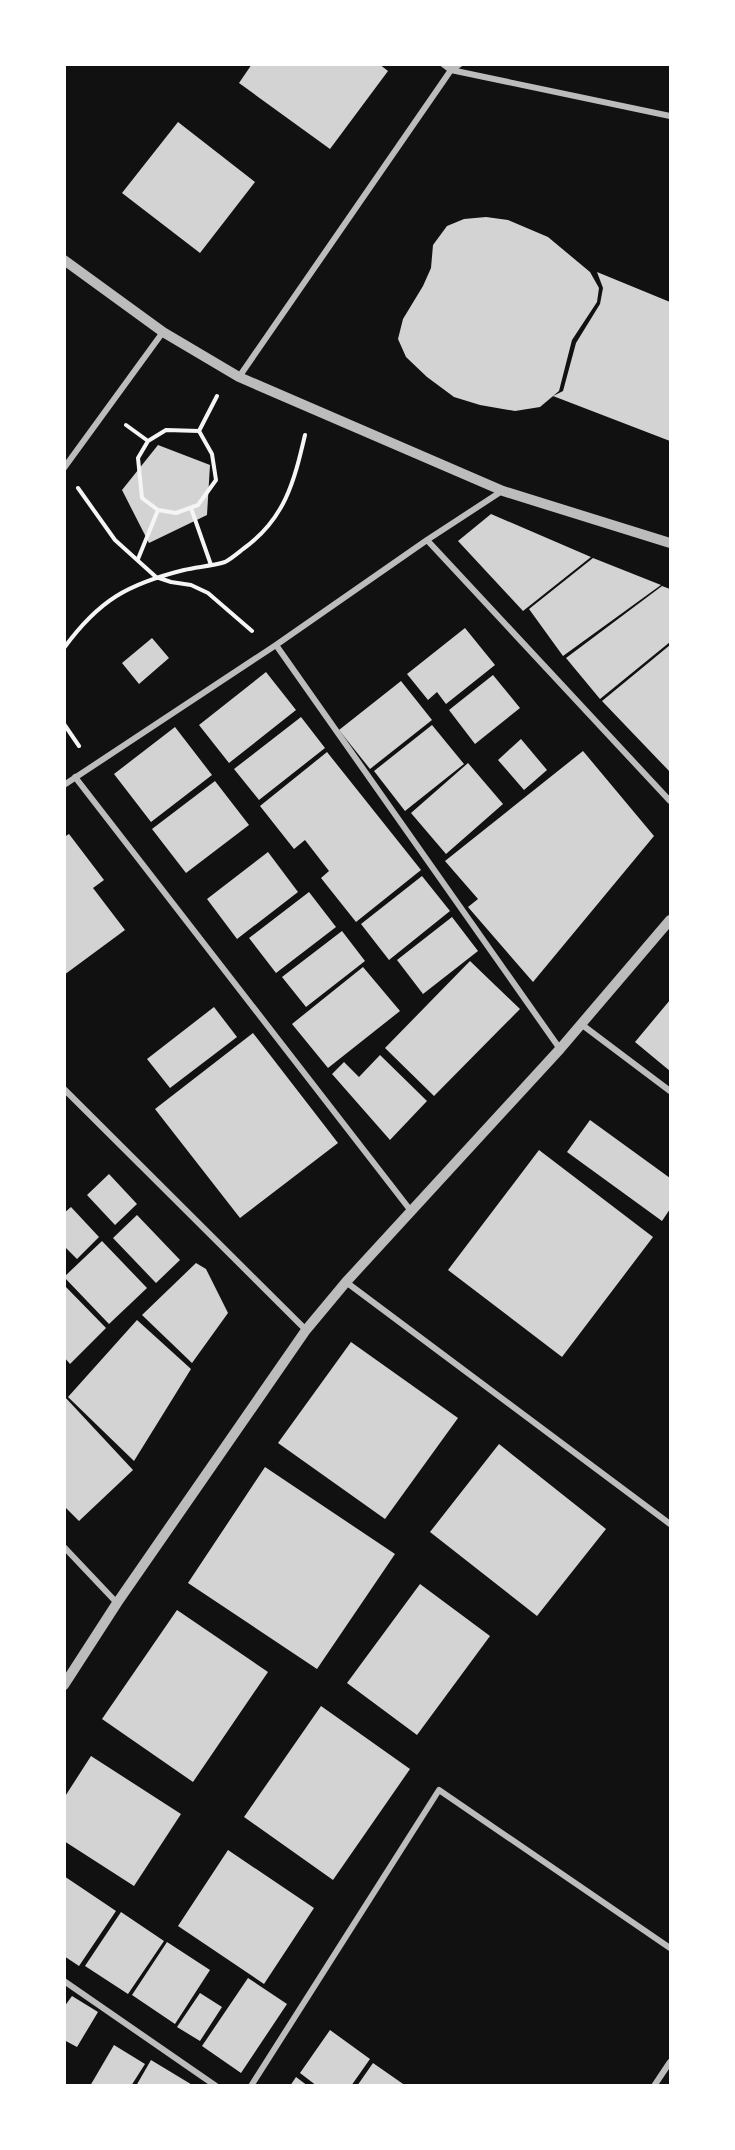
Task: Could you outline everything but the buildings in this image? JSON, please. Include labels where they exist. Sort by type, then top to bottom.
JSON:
[{"type":"street","points":[[443,64],[450,70],[670,116]]},
{"type":"street","points":[[234,374],[450,70],[460,64]]},
{"type":"street","points":[[64,260],[164,333],[234,374],[502,490],[670,543]]},
{"type":"street","points":[[65,467],[164,333]]},
{"type":"street","points":[[64,785],[276,645],[502,490]]},
{"type":"street","points":[[427,540],[670,801]]},
{"type":"street","points":[[276,645],[560,1049]]},
{"type":"street","points":[[75,777],[411,1211]]},
{"type":"street","points":[[64,1685],[117,1604],[306,1330],[346,1282],[560,1049],[670,920]]},
{"type":"street","points":[[581,1024],[670,1091]]},
{"type":"street","points":[[64,1089],[306,1330]]},
{"type":"street","points":[[346,1282],[670,1524]]},
{"type":"street","points":[[64,1547],[117,1604]]},
{"type":"street","points":[[251,2085],[439,1790],[670,1948]]},
{"type":"street","points":[[64,1981],[216,2085]]},
{"type":"street","points":[[654,2085],[670,2062]]},
{"type":"path","points":[[199,431],[234,374]]},
{"type":"path","points":[[66,645],[73,635],[105,604],[123,591],[156,577],[226,561],[256,539],[275,519],[291,490],[311,408]]},
{"type":"path","points":[[166,430],[199,431],[212,454],[216,480],[198,505],[176,513],[158,510],[141,498],[138,458],[148,441],[166,430]]},
{"type":"path","points":[[65,467],[82,496],[115,540],[156,577],[191,585],[208,594],[253,632],[276,645]]},
{"type":"path","points":[[190,508],[211,565]]},
{"type":"path","points":[[138,559],[158,510]]}]
